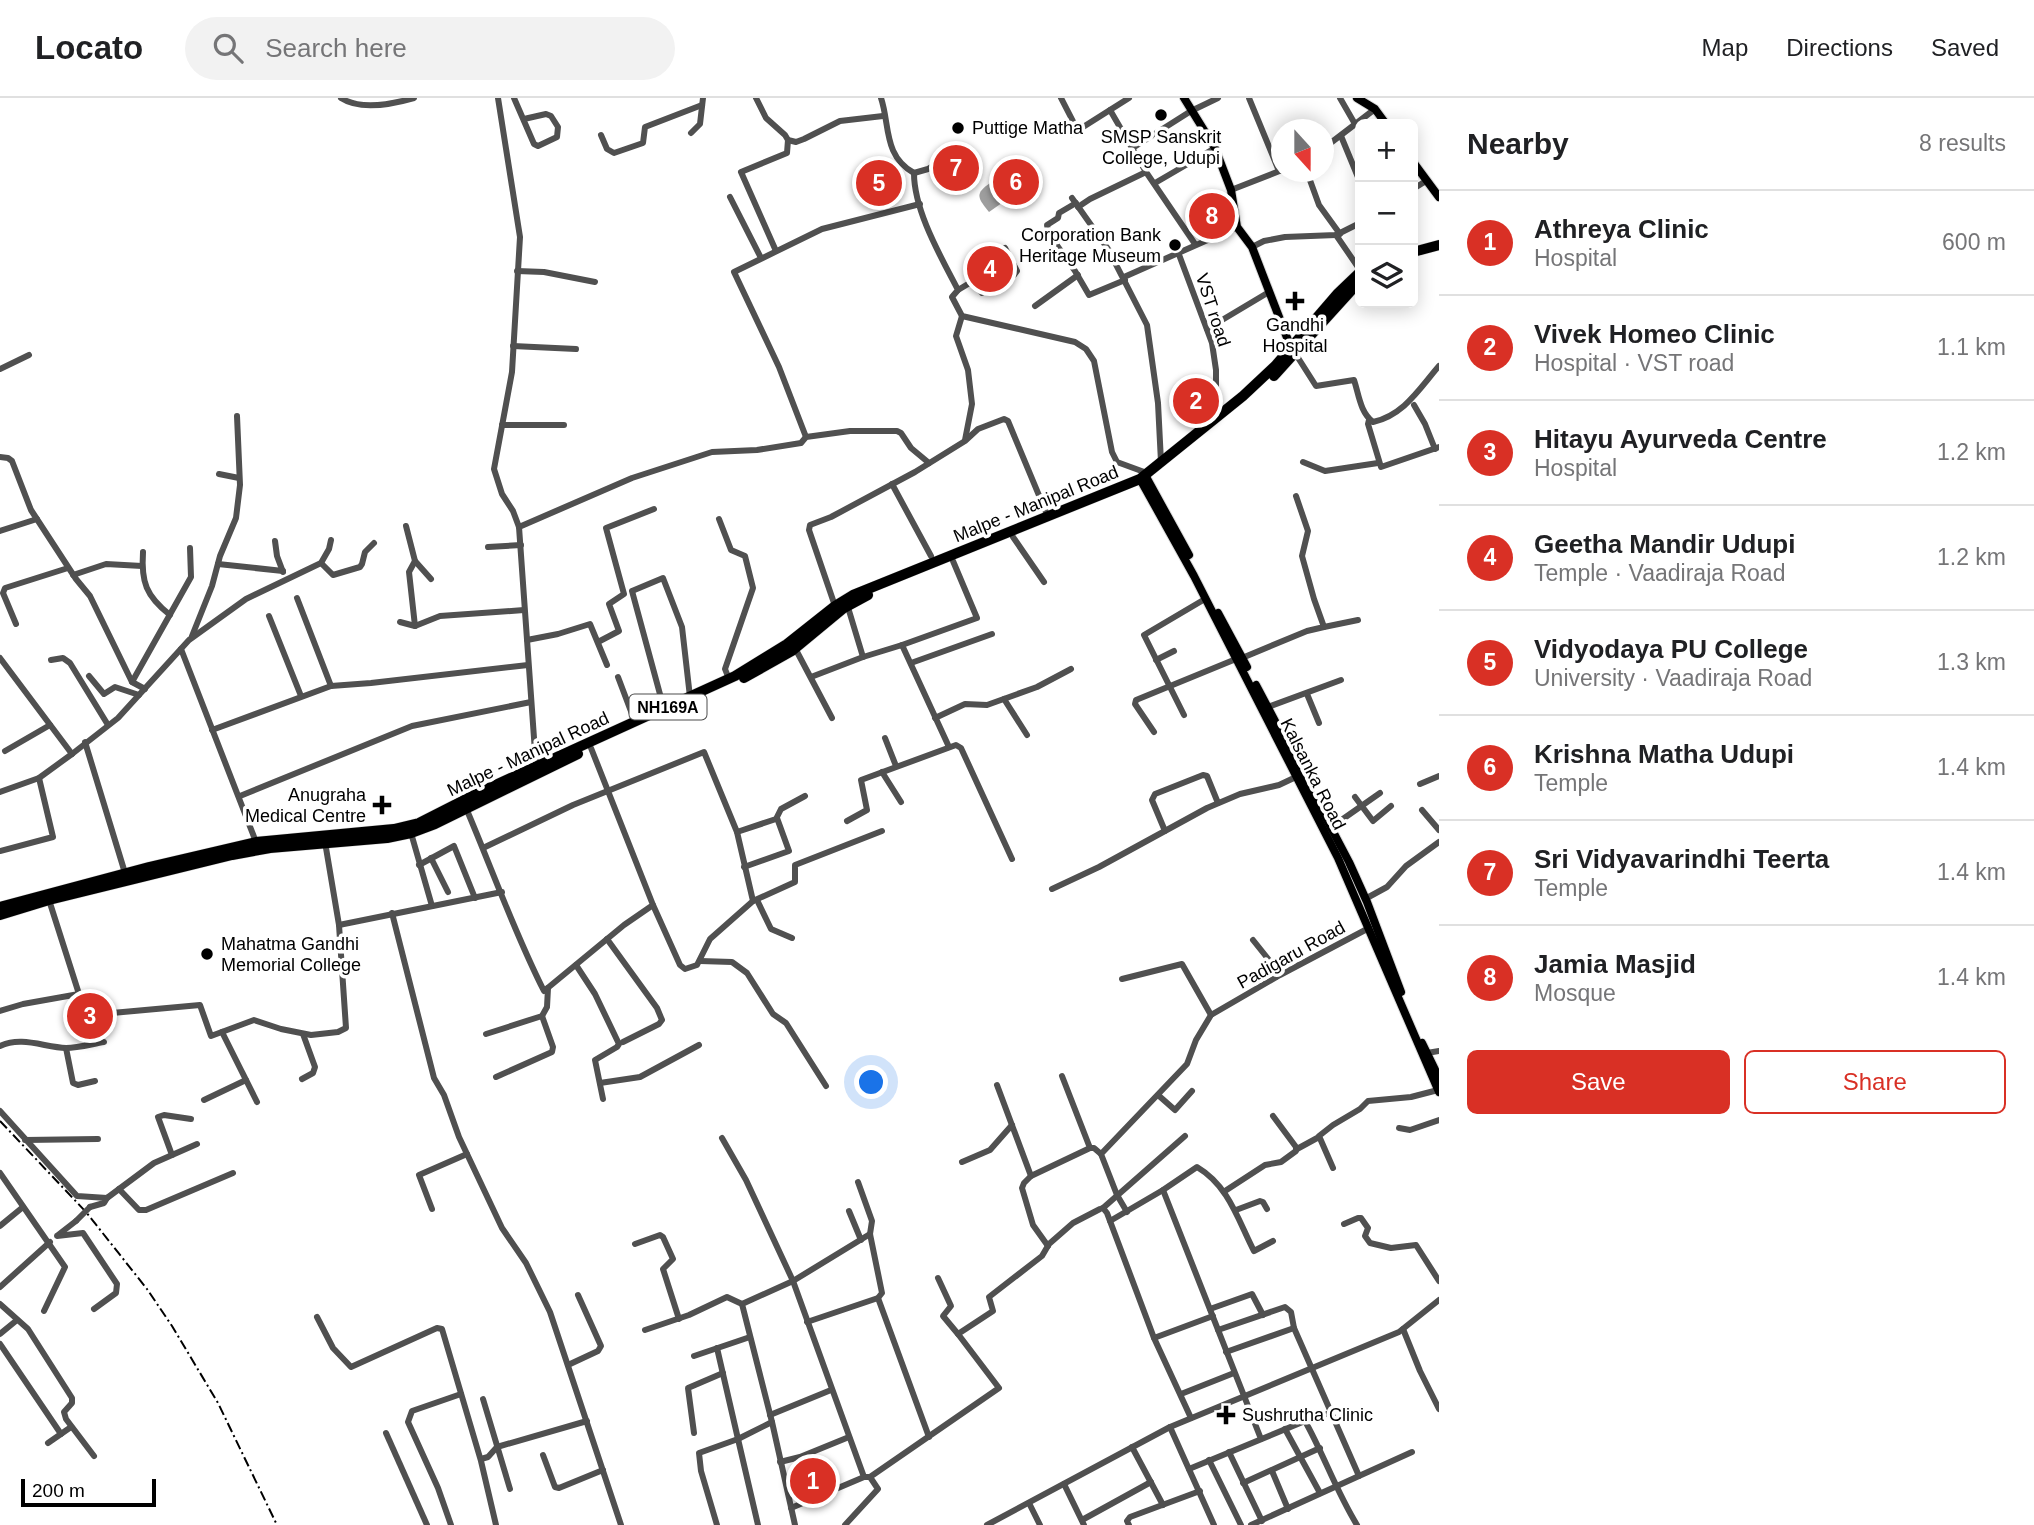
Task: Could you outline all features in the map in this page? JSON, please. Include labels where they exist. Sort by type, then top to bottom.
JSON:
[{"type":"highway","points":[[1418,246],[1439,243]]},
{"type":"highway","points":[[1418,251],[1439,243]]},
{"type":"highway","name":"Malpe - Manipal Road","points":[[0,915],[150,870],[256,842],[406,827],[432,818],[734,683],[795,648],[846,602],[1145,478],[1161,462],[1216,420],[1293,350],[1355,277]]},
{"type":"highway","name":"Malpe - Manipal Road","points":[[0,907],[125,873],[248,851],[387,838],[411,834],[435,824],[466,808],[481,795],[536,766],[729,679],[787,644],[835,606],[1013,537],[1145,478],[1226,420],[1355,286]]},
{"type":"main road","points":[[1184,98],[1215,148],[1231,190],[1237,228],[1252,247],[1293,350]]},
{"type":"main road","points":[[1357,98],[1376,109],[1383,119]]},
{"type":"main road","points":[[1418,169],[1439,196]]},
{"type":"main road","points":[[1145,478],[1239,659],[1268,707],[1365,899],[1439,1078]]},
{"type":"main road","name":"Kalsanka Road","points":[[1145,478],[1338,858],[1439,1091]]},
{"type":"street","points":[[341,98],[350,103],[391,104],[414,98]]},
{"type":"street","points":[[498,98],[520,237],[512,372],[494,469],[502,494],[519,527],[536,766]]},
{"type":"street","points":[[514,98],[534,144],[538,146],[557,137],[558,127],[551,116],[546,114],[524,119]]},
{"type":"street","points":[[756,98],[766,118],[788,140],[787,153],[741,172],[776,251]]},
{"type":"street","points":[[881,98],[890,145],[904,168],[914,173],[928,169],[942,160]]},
{"type":"street","points":[[1060,98],[1075,133],[1129,98]]},
{"type":"street","points":[[1131,149],[1191,111],[1218,98]]},
{"type":"street","points":[[1249,98],[1271,149]]},
{"type":"street","points":[[1334,141],[1355,124],[1340,98]]},
{"type":"street","points":[[601,135],[605,147],[614,153],[643,143],[645,127],[702,101],[700,124],[691,133]]},
{"type":"street","points":[[1362,119],[1376,109]]},
{"type":"street","points":[[1110,110],[1131,149],[1195,244]]},
{"type":"street","points":[[788,140],[796,142],[840,121],[883,116]]},
{"type":"street","points":[[1341,136],[1360,182]]},
{"type":"street","points":[[1155,183],[1215,148]]},
{"type":"street","points":[[1146,172],[1090,199],[1075,203],[1047,225],[1047,235],[1078,275],[1089,295],[1195,244],[1237,228]]},
{"type":"street","points":[[914,173],[920,204],[941,258],[958,290]]},
{"type":"street","points":[[1231,190],[1271,174]]},
{"type":"street","points":[[1418,186],[1426,181]]},
{"type":"street","points":[[1311,182],[1319,205],[1355,263]]},
{"type":"street","points":[[730,197],[761,258]]},
{"type":"street","points":[[1075,203],[1108,248],[1147,325],[1158,403],[1161,462]]},
{"type":"street","points":[[806,437],[779,367],[734,272],[822,229],[920,204]]},
{"type":"street","points":[[1252,247],[1264,241],[1285,237],[1338,235],[1355,226]]},
{"type":"street","points":[[1005,248],[1016,264],[1017,271],[1014,275],[991,290],[982,293],[973,281],[969,271],[1005,248]]},
{"type":"street","name":"VST road","points":[[1178,252],[1212,343],[1216,370],[1216,420]]},
{"type":"street","points":[[517,271],[544,272],[595,282]]},
{"type":"street","points":[[1035,306],[1078,275]]},
{"type":"street","points":[[965,441],[971,404],[968,370],[956,336],[962,316],[952,297],[973,281]]},
{"type":"street","points":[[1207,329],[1269,292]]},
{"type":"street","points":[[962,316],[1075,342],[1086,349],[1094,361],[1112,452],[1117,462],[1145,478]]},
{"type":"street","points":[[513,346],[576,349]]},
{"type":"street","points":[[1293,350],[1317,386],[1354,380],[1359,402],[1369,420],[1378,463],[1383,467],[1437,448],[1413,405]]},
{"type":"street","points":[[0,369],[30,355]]},
{"type":"street","points":[[1369,420],[1375,422],[1393,416],[1439,366]]},
{"type":"street","points":[[192,638],[236,518],[239,478],[237,416]]},
{"type":"street","points":[[835,606],[809,527],[929,463],[965,441],[978,429],[1006,419],[1048,517]]},
{"type":"street","points":[[502,425],[564,425]]},
{"type":"street","points":[[519,527],[632,478],[712,452],[801,443],[806,437],[850,431],[899,432],[911,448],[929,463]]},
{"type":"street","points":[[0,457],[12,461],[31,510],[68,568],[90,596],[132,682],[145,689]]},
{"type":"street","points":[[1303,462],[1325,471],[1378,463]]},
{"type":"street","points":[[219,474],[239,478]]},
{"type":"street","points":[[892,484],[930,556]]},
{"type":"street","points":[[1296,496],[1308,531],[1303,556],[1324,626]]},
{"type":"street","points":[[624,594],[606,528],[654,509]]},
{"type":"street","points":[[0,531],[37,519]]},
{"type":"street","points":[[719,519],[731,550],[745,556],[753,584],[725,669],[729,679]]},
{"type":"street","points":[[406,526],[415,561],[431,579]]},
{"type":"street","points":[[1013,537],[1044,582]]},
{"type":"street","points":[[0,792],[40,779],[108,725],[192,638],[246,599],[321,563],[331,540]]},
{"type":"street","points":[[275,541],[286,580]]},
{"type":"street","points":[[321,563],[333,575],[360,567],[365,552],[374,543]]},
{"type":"street","points":[[488,547],[521,545]]},
{"type":"street","points":[[132,682],[191,577],[190,548]]},
{"type":"street","points":[[143,552],[145,588],[170,615]]},
{"type":"street","points":[[415,561],[409,572],[415,626]]},
{"type":"street","points":[[811,677],[977,618],[953,561]]},
{"type":"street","points":[[73,575],[106,564],[142,566]]},
{"type":"street","points":[[218,564],[283,571]]},
{"type":"street","points":[[16,624],[2,591],[6,587],[68,568]]},
{"type":"street","points":[[598,642],[619,631],[609,602],[663,578],[682,627],[690,697]]},
{"type":"street","points":[[632,592],[664,709]]},
{"type":"street","points":[[297,598],[331,686]]},
{"type":"street","points":[[1184,715],[1144,635],[1205,599]]},
{"type":"street","points":[[846,602],[863,657]]},
{"type":"street","points":[[400,622],[415,626],[440,616],[524,610]]},
{"type":"street","points":[[269,616],[301,696]]},
{"type":"street","points":[[1154,733],[1135,702],[1307,631],[1358,620]]},
{"type":"street","points":[[527,640],[590,624],[607,665]]},
{"type":"street","points":[[911,663],[992,634]]},
{"type":"street","points":[[902,645],[948,747]]},
{"type":"street","points":[[795,648],[832,718]]},
{"type":"street","points":[[181,649],[256,842]]},
{"type":"street","points":[[1156,660],[1174,651]]},
{"type":"street","points":[[51,660],[62,658],[70,663],[108,725]]},
{"type":"street","points":[[0,659],[72,754]]},
{"type":"street","points":[[212,730],[331,686],[528,665]]},
{"type":"street","points":[[935,719],[965,704],[987,705],[1037,687],[1071,669]]},
{"type":"street","points":[[89,676],[104,694],[116,687],[139,695]]},
{"type":"street","points":[[618,677],[635,722]]},
{"type":"street","points":[[1268,707],[1341,680]]},
{"type":"street","points":[[1307,694],[1319,723]]},
{"type":"street","points":[[1004,699],[1027,735]]},
{"type":"street","points":[[240,796],[412,726],[531,702]]},
{"type":"street","points":[[5,751],[50,725]]},
{"type":"street","points":[[884,738],[896,766]]},
{"type":"street","points":[[85,742],[125,873]]},
{"type":"street","points":[[847,821],[867,810],[860,781],[956,746],[961,748],[1012,859]]},
{"type":"street","points":[[591,748],[653,905],[682,968],[694,967],[700,961],[702,951],[710,939],[755,901],[797,880],[793,868],[795,865],[882,831]]},
{"type":"street","points":[[483,848],[609,790],[704,752],[737,832],[755,901],[771,929],[792,938]]},
{"type":"street","points":[[882,772],[901,802]]},
{"type":"street","points":[[1165,831],[1152,800],[1155,794],[1203,775],[1207,776],[1218,803]]},
{"type":"street","points":[[1052,888],[1100,867],[1218,803],[1240,794],[1279,785],[1296,777]]},
{"type":"street","points":[[1420,784],[1439,777]]},
{"type":"street","points":[[0,851],[52,837],[40,779]]},
{"type":"street","points":[[1330,828],[1380,793]]},
{"type":"street","points":[[744,867],[789,851],[777,818],[781,809],[804,796]]},
{"type":"street","points":[[1355,797],[1373,821],[1391,806]]},
{"type":"street","points":[[466,808],[502,892],[524,953],[544,991],[653,905]]},
{"type":"street","points":[[1422,810],[1439,830]]},
{"type":"street","points":[[737,832],[777,818]]},
{"type":"street","points":[[411,834],[432,906]]},
{"type":"street","points":[[90,1015],[201,1005],[211,1036],[254,1020],[311,1035],[338,1032],[346,1028],[339,925],[325,842]]},
{"type":"street","points":[[1365,899],[1387,887],[1406,866],[1439,842]]},
{"type":"street","points":[[419,865],[454,846],[474,898]]},
{"type":"street","points":[[430,858],[448,892]]},
{"type":"street","points":[[339,925],[502,892]]},
{"type":"street","points":[[49,900],[79,994],[90,1015],[87,1045]]},
{"type":"street","points":[[392,913],[434,1077],[502,1228],[526,1263],[544,1300],[621,1524],[610,1525]]},
{"type":"street","name":"Padigaru Road","points":[[1211,1015],[1369,928]]},
{"type":"street","points":[[607,939],[657,1008],[662,1020],[623,1042]]},
{"type":"street","points":[[1253,940],[1269,960],[1276,977]]},
{"type":"street","points":[[700,961],[732,962],[747,973],[773,1014],[786,1023],[826,1086]]},
{"type":"street","points":[[1101,1154],[1189,1062],[1196,1040],[1211,1015],[1182,964],[1122,979]]},
{"type":"street","points":[[576,965],[595,994],[619,1044],[595,1058],[603,1099]]},
{"type":"street","points":[[486,1034],[542,1016],[547,1007],[548,988]]},
{"type":"street","points":[[0,1011],[79,994]]},
{"type":"street","points":[[496,1077],[552,1052],[553,1047],[542,1016]]},
{"type":"street","points":[[222,1032],[257,1102]]},
{"type":"street","points":[[302,1079],[313,1073],[315,1066],[303,1034]]},
{"type":"street","points":[[0,1046],[33,1042],[66,1048],[104,1042]]},
{"type":"street","points":[[600,1083],[640,1077],[699,1045]]},
{"type":"street","points":[[66,1048],[72,1083],[78,1085],[95,1081]]},
{"type":"street","points":[[1427,1053],[1439,1051]]},
{"type":"street","points":[[1062,1076],[1090,1148]]},
{"type":"street","points":[[204,1100],[246,1080]]},
{"type":"street","points":[[997,1085],[1031,1176]]},
{"type":"street","points":[[1158,1095],[1175,1110],[1192,1091]]},
{"type":"street","points":[[1225,1191],[1265,1165],[1281,1161],[1320,1137],[1332,1125],[1360,1109],[1368,1101],[1439,1091]]},
{"type":"street","points":[[0,1111],[76,1196],[107,1198]]},
{"type":"street","points":[[172,1155],[158,1117],[164,1115],[191,1119]]},
{"type":"street","points":[[1273,1116],[1297,1149]]},
{"type":"street","points":[[1399,1128],[1410,1130],[1439,1120]]},
{"type":"street","points":[[962,1162],[990,1150],[1012,1125]]},
{"type":"street","points":[[958,1334],[993,1311],[989,1297],[1042,1256],[1048,1246],[1073,1223],[1103,1208],[1185,1136]]},
{"type":"street","points":[[1320,1137],[1334,1168]]},
{"type":"street","points":[[722,1138],[751,1190],[793,1281],[849,1437],[867,1477],[877,1489],[845,1525]]},
{"type":"street","points":[[25,1140],[98,1139]]},
{"type":"street","points":[[0,1287],[90,1207],[104,1203],[154,1163],[197,1144]]},
{"type":"street","points":[[1048,1246],[1033,1225],[1022,1188],[1024,1183],[1031,1176],[1090,1148],[1101,1154],[1116,1195],[1127,1212]]},
{"type":"street","points":[[432,1209],[419,1175],[467,1154]]},
{"type":"street","points":[[1110,1221],[1197,1167],[1225,1191],[1254,1251],[1273,1241]]},
{"type":"street","points":[[0,1173],[65,1267],[44,1311]]},
{"type":"street","points":[[119,1189],[139,1209],[146,1210],[233,1173]]},
{"type":"street","points":[[807,1322],[878,1298],[882,1292],[870,1234],[872,1221],[858,1182]]},
{"type":"street","points":[[1163,1190],[1261,1440]]},
{"type":"street","points":[[1236,1210],[1260,1201],[1264,1202],[1267,1209]]},
{"type":"street","points":[[0,1226],[23,1206]]},
{"type":"street","points":[[1103,1208],[1154,1338],[1191,1418]]},
{"type":"street","points":[[849,1210],[861,1240]]},
{"type":"street","points":[[1344,1224],[1358,1217],[1362,1218],[1368,1228],[1365,1236],[1370,1243],[1391,1248],[1416,1245],[1439,1282]]},
{"type":"street","points":[[57,1236],[83,1233],[117,1284],[116,1293],[94,1309]]},
{"type":"street","points":[[645,1330],[679,1319],[727,1297],[742,1304],[793,1281],[870,1234]]},
{"type":"street","points":[[635,1244],[660,1235],[663,1237],[673,1259],[663,1269],[679,1319]]},
{"type":"street","points":[[791,1508],[867,1477],[999,1388],[943,1316],[951,1306],[938,1278]]},
{"type":"street","points":[[1154,1338],[1252,1294],[1263,1315]]},
{"type":"street","points":[[568,1365],[598,1351],[601,1346],[578,1295]]},
{"type":"street","points":[[878,1298],[929,1437]]},
{"type":"street","points":[[987,1525],[1170,1427],[1311,1370],[1403,1329],[1439,1300]]},
{"type":"street","points":[[0,1304],[28,1329],[72,1398],[72,1403],[64,1412],[65,1419],[94,1456]]},
{"type":"street","points":[[742,1304],[795,1525]]},
{"type":"street","points":[[1218,1330],[1285,1307],[1291,1312],[1294,1328],[1311,1370],[1359,1476]]},
{"type":"street","points":[[317,1317],[333,1348],[351,1367],[440,1328],[481,1459],[496,1525]]},
{"type":"street","points":[[0,1334],[18,1320]]},
{"type":"street","points":[[1226,1352],[1294,1328]]},
{"type":"street","points":[[1403,1329],[1439,1409]]},
{"type":"street","points":[[694,1356],[750,1337]]},
{"type":"street","points":[[0,1344],[61,1434]]},
{"type":"street","points":[[717,1348],[758,1525]]},
{"type":"street","points":[[694,1433],[688,1388],[723,1373]]},
{"type":"street","points":[[1181,1394],[1234,1373]]},
{"type":"street","points":[[717,1525],[701,1471],[699,1453],[738,1439],[771,1418],[831,1390]]},
{"type":"street","points":[[451,1525],[438,1488],[408,1422],[412,1411],[461,1394]]},
{"type":"street","points":[[483,1399],[510,1489]]},
{"type":"street","points":[[1189,1469],[1330,1413]]},
{"type":"street","points":[[481,1459],[488,1457],[498,1447],[587,1421]]},
{"type":"street","points":[[1305,1421],[1320,1448],[1335,1487],[1357,1525]]},
{"type":"street","points":[[48,1443],[71,1427]]},
{"type":"street","points":[[1170,1427],[1214,1525]]},
{"type":"street","points":[[1285,1429],[1320,1493]]},
{"type":"street","points":[[386,1433],[427,1525]]},
{"type":"street","points":[[780,1462],[800,1457],[849,1437]]},
{"type":"street","points":[[1132,1447],[1163,1505]]},
{"type":"street","points":[[1243,1483],[1320,1448]]},
{"type":"street","points":[[1229,1452],[1262,1521]]},
{"type":"street","points":[[1251,1525],[1412,1452]]},
{"type":"street","points":[[543,1455],[555,1487],[559,1488],[603,1470]]},
{"type":"street","points":[[1209,1460],[1241,1525]]},
{"type":"street","points":[[1272,1471],[1288,1509]]},
{"type":"street","points":[[1064,1484],[1083,1522],[1151,1482]]},
{"type":"street","points":[[1129,1525],[1127,1521],[1130,1517],[1200,1491]]},
{"type":"street","points":[[1029,1503],[1040,1525]]},
{"type":"shaded area","points":[[994,180],[998,180],[1009,198],[989,212],[981,202],[979,194]]},
{"type":"railway","points":[[0,1121],[86,1212],[147,1289],[218,1403],[277,1525]]},
{"type":"place","name":"SMSP Sanskrit College, Udupi","points":[[1161,115]]},
{"type":"place","name":"Puttige Matha","points":[[958,128]]},
{"type":"place","name":"Sri Vidyavarindhi Teerta","points":[[956,168]]},
{"type":"place","name":"Krishna Matha Udupi","points":[[1016,182]]},
{"type":"place","name":"Vidyodaya PU College","points":[[879,183]]},
{"type":"place","name":"Jamia Masjid","points":[[1212,216]]},
{"type":"place","name":"Corporation Bank Heritage Museum","points":[[1175,245]]},
{"type":"place","name":"Geetha Mandir Udupi","points":[[990,269]]},
{"type":"place","name":"Gandhi Hospital","points":[[1295,301]]},
{"type":"place","name":"Vivek Homeo Clinic","points":[[1196,401]]},
{"type":"place","name":"Anugraha Medical Centre","points":[[382,805]]},
{"type":"place","name":"Mahatma Gandhi Memorial College","points":[[207,954]]},
{"type":"place","name":"Hitayu Ayurveda Centre","points":[[90,1016]]},
{"type":"place","name":"Sushrutha Clinic","points":[[1226,1415]]},
{"type":"place","name":"Athreya Clinic","points":[[813,1481]]}]
